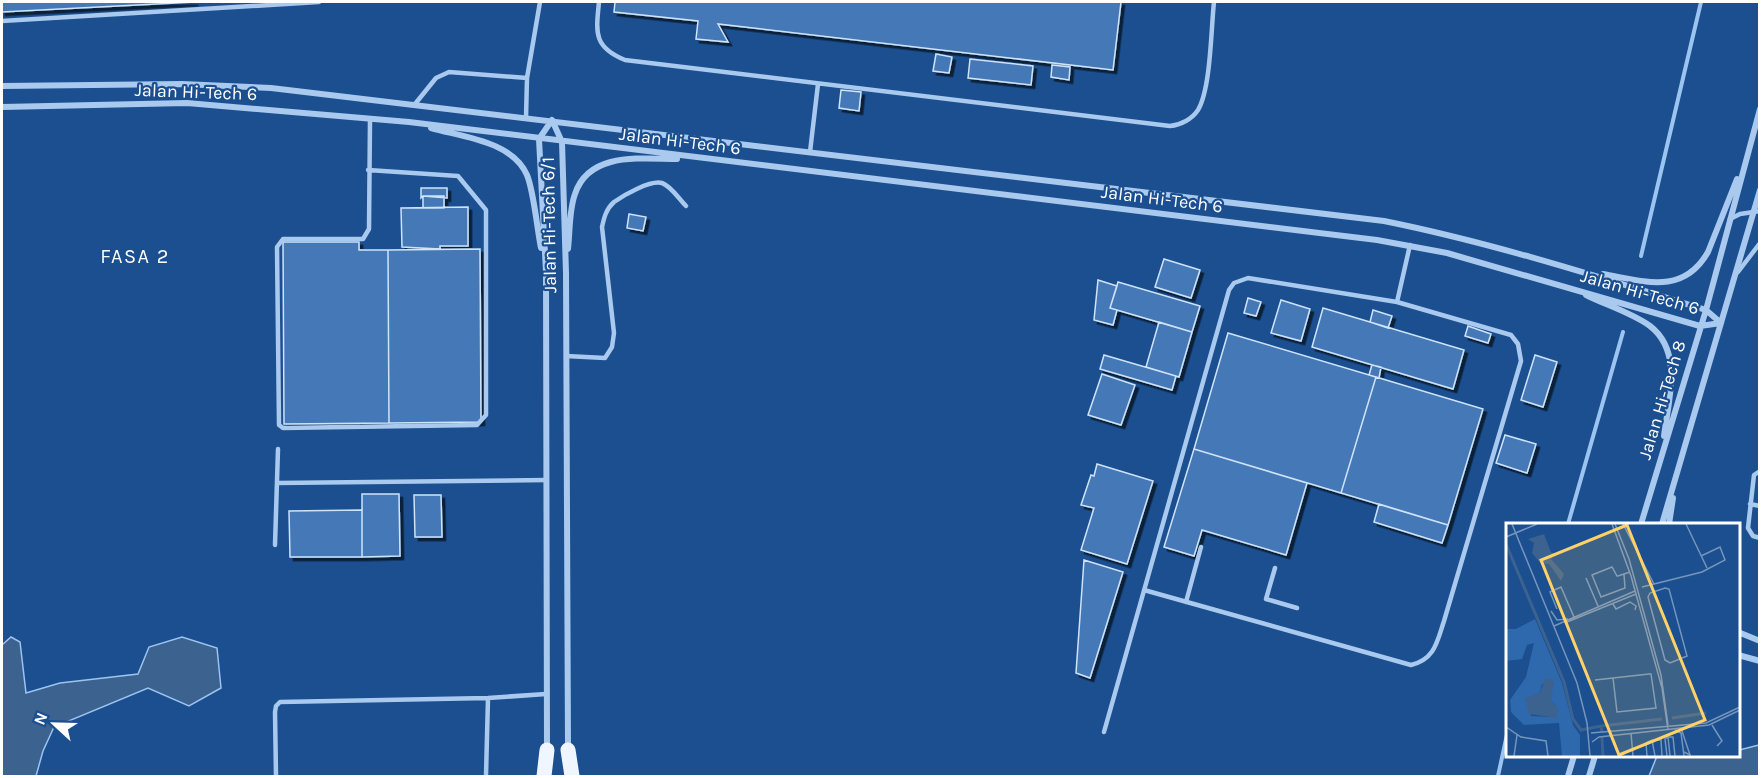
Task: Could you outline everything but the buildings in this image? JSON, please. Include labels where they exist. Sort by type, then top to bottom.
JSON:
[{"type":"main road","points":[[545,777],[547,750]]},
{"type":"main road","points":[[568,750],[570,777]]},
{"type":"street","name":"Jalan Hi-Tech 6","points":[[2,86],[271,88],[1384,221],[1438,232],[1579,270],[1706,309],[1721,323]]},
{"type":"street","name":"Jalan Hi-Tech 6","points":[[2,107],[187,103],[409,122],[1410,245],[1571,288],[1700,326],[1721,323]]},
{"type":"street","name":"Jalan Hi-Tech 8","points":[[1642,523],[1706,309],[1760,110]]},
{"type":"street","name":"Jalan Hi-Tech 6/1","points":[[547,750],[546,272],[539,139],[552,120]]},
{"type":"street","name":"Jalan Hi-Tech 6/1","points":[[552,120],[562,142],[566,273],[568,750]]},
{"type":"street","points":[[409,122],[495,145],[514,159],[527,175],[546,272]]},
{"type":"street","points":[[1579,270],[1660,284],[1680,278],[1693,270],[1702,263],[1708,252],[1746,155]]},
{"type":"street","points":[[566,273],[575,194],[591,170],[605,163],[623,160],[702,159]]},
{"type":"street","name":"Jalan Hi-Tech 8","points":[[1663,523],[1735,276],[1757,211],[1760,190]]},
{"type":"street","points":[[1571,288],[1650,326],[1664,345],[1670,358],[1672,375],[1661,455]]},
{"type":"street","points":[[1669,523],[1676,476]]},
{"type":"street","points":[[1740,635],[1760,642]]},
{"type":"street","points":[[1740,656],[1759,661]]},
{"type":"street","points":[[1568,777],[1574,757]]},
{"type":"street","points":[[1589,777],[1595,757]]},
{"type":"lane","points":[[2,21],[319,2]]},
{"type":"lane","points":[[526,118],[527,78],[540,2]]},
{"type":"lane","points":[[599,2],[596,31],[600,43],[612,55],[625,60],[1178,125],[1197,111],[1204,94],[1214,2]]},
{"type":"lane","points":[[415,104],[436,78],[449,72],[527,78]]},
{"type":"lane","points":[[810,152],[818,84]]},
{"type":"lane","points":[[368,170],[458,176],[486,210],[486,415],[477,425],[283,428],[279,425],[277,248],[283,239],[363,239],[368,235],[368,170],[370,119]]},
{"type":"lane","points":[[566,356],[605,358],[612,347],[615,333],[602,227],[614,202],[650,184],[660,182],[667,186],[686,206]]},
{"type":"lane","points":[[1731,219],[1757,211]]},
{"type":"lane","points":[[1735,276],[1760,243]]},
{"type":"lane","points":[[1397,302],[1410,245]]},
{"type":"lane","points":[[1104,732],[1144,590],[1229,290],[1234,282],[1248,278],[1397,302],[1511,335],[1518,344],[1521,361],[1433,654],[1423,662],[1412,665],[1144,590]]},
{"type":"lane","points":[[275,545],[278,448]]},
{"type":"lane","points":[[1760,471],[1754,475],[1748,528],[1753,536],[1760,538]]},
{"type":"lane","points":[[277,483],[547,480]]},
{"type":"lane","points":[[1750,504],[1760,506]]},
{"type":"lane","points":[[1186,602],[1201,547]]},
{"type":"lane","points":[[1275,568],[1266,599],[1297,608]]},
{"type":"lane","points":[[276,777],[275,712],[280,702],[488,698],[546,694]]},
{"type":"lane","points":[[486,777],[488,698]]},
{"type":"water","points":[[11,637],[20,642],[26,693],[60,683],[138,674],[149,647],[182,637],[217,648],[221,688],[189,706],[148,688],[54,727],[43,751],[36,776],[2,776],[2,645]]},
{"type":"water","points":[[1759,745],[1759,776],[1649,776],[1657,757],[1740,757],[1740,750]]},
{"type":"waterway","points":[[1641,256],[1701,2]]},
{"type":"waterway","points":[[1568,523],[1623,332]]},
{"type":"waterway","points":[[1498,776],[1506,739]]},
{"type":"district","name":"FASA 2","points":[[135,256]]}]
